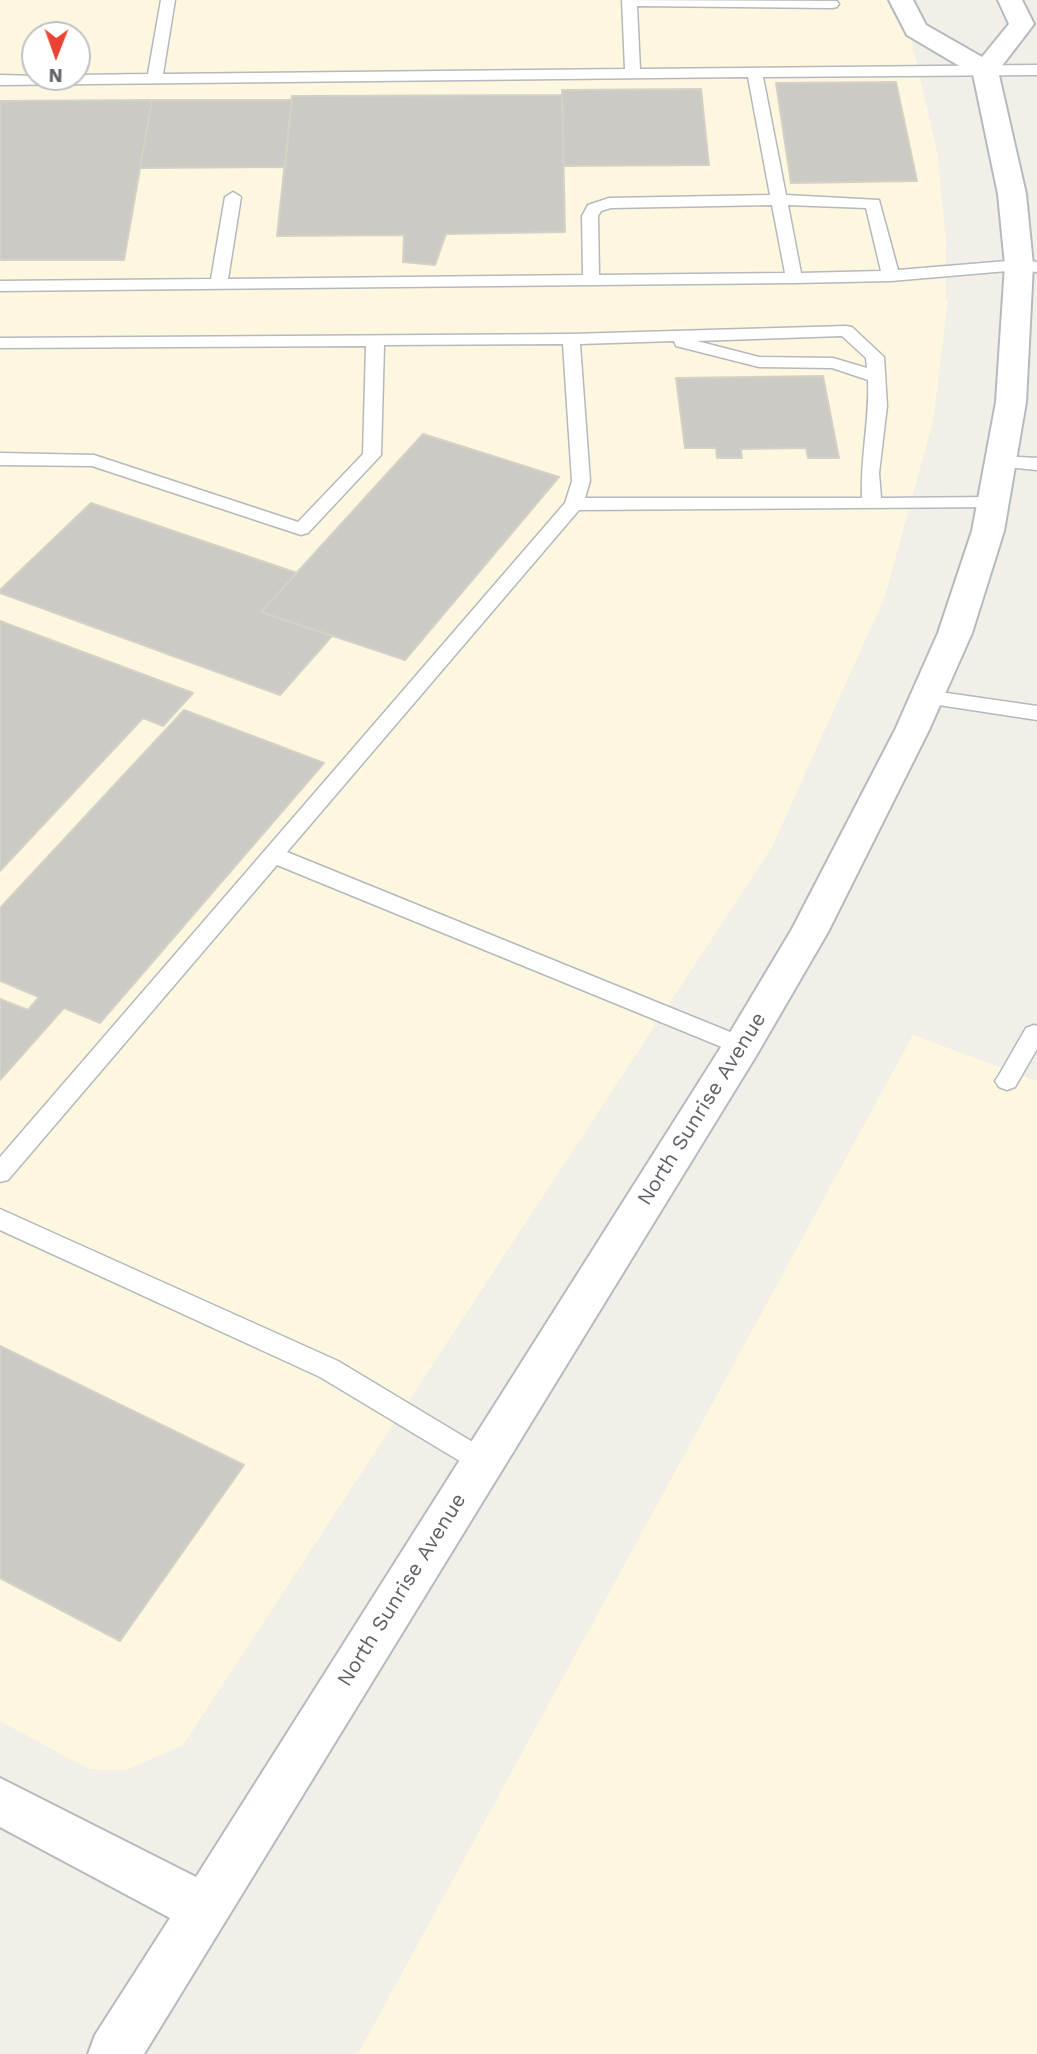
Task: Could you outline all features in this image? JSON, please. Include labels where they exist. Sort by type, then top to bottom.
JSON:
[{"type":"main road","points":[[901,0],[916,30],[985,70],[1022,24],[1010,0]]},
{"type":"main road","name":"North Sunrise Avenue","points":[[114,2054],[742,1046],[809,932],[955,633],[988,531],[1011,402],[1028,266],[985,70]]},
{"type":"main road","points":[[0,1801],[203,1908]]},
{"type":"lane","points":[[155,79],[169,0]]},
{"type":"lane","points":[[633,74],[629,1],[832,4]]},
{"type":"lane","points":[[0,80],[1037,70]]},
{"type":"lane","points":[[755,73],[794,278]]},
{"type":"lane","points":[[219,283],[233,197]]},
{"type":"lane","points":[[591,279],[590,216],[594,208],[609,203],[779,200],[873,203],[891,276]]},
{"type":"lane","points":[[0,286],[794,278],[891,276],[1028,266]]},
{"type":"lane","points":[[0,343],[571,339],[846,331],[875,357],[878,406],[870,473],[872,502]]},
{"type":"lane","points":[[666,336],[695,347],[759,362],[833,363],[877,377]]},
{"type":"lane","points":[[0,1173],[574,504],[581,481],[571,339]]},
{"type":"lane","points":[[0,459],[94,461],[301,529],[372,455],[374,340]]},
{"type":"lane","points":[[1001,462],[1037,464]]},
{"type":"lane","points":[[574,504],[993,503]]},
{"type":"lane","points":[[926,697],[1037,713]]},
{"type":"lane","points":[[273,855],[742,1046]]},
{"type":"lane","points":[[1007,1081],[1036,1033]]},
{"type":"lane","points":[[0,1219],[329,1369],[482,1461]]},
{"type":"shaded area","points":[[0,0],[902,0],[937,152],[946,243],[945,299],[948,299],[933,421],[885,596],[772,847],[183,1745],[126,1770],[89,1769],[0,1721]]},
{"type":"shaded area","points":[[913,1035],[1037,1081],[1037,2054],[358,2054]]},
{"type":"building","points":[[896,82],[917,181],[791,183],[776,83]]},
{"type":"building","points":[[701,89],[709,165],[564,166],[562,90]]},
{"type":"building","points":[[562,95],[565,232],[446,234],[435,265],[403,262],[404,235],[277,236],[292,96]]},
{"type":"building","points":[[152,100],[292,100],[285,167],[140,168]]},
{"type":"building","points":[[152,100],[124,260],[0,260],[0,101]]},
{"type":"building","points":[[823,376],[839,458],[808,458],[806,448],[741,449],[742,458],[717,458],[716,448],[685,448],[676,378]]},
{"type":"building","points":[[423,434],[559,477],[405,660],[261,612]]},
{"type":"building","points":[[91,503],[297,573],[261,612],[332,636],[280,695],[0,593],[0,590]]},
{"type":"building","points":[[0,621],[193,693],[163,726],[143,718],[0,871]]},
{"type":"building","points":[[184,710],[324,763],[100,1023],[64,1008],[0,1080],[0,999],[28,1010],[39,997],[0,981],[0,908]]},
{"type":"building","points":[[0,1346],[244,1465],[120,1641],[0,1578]]}]
